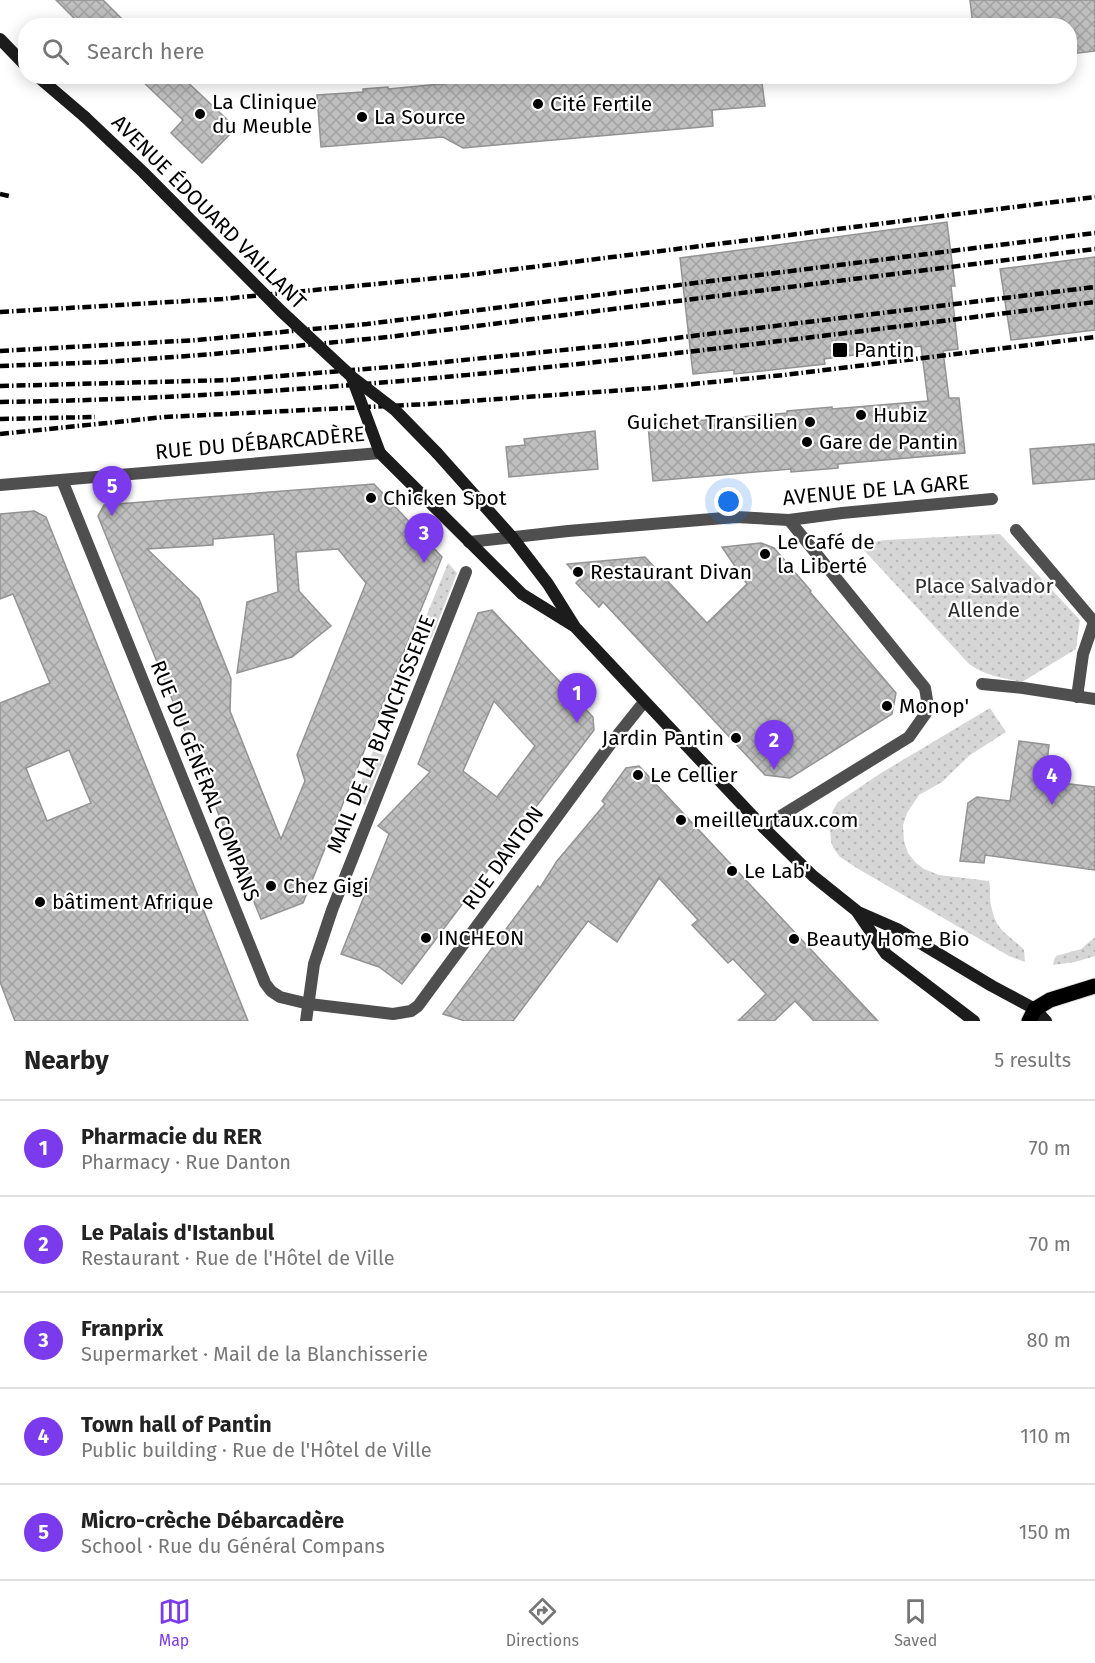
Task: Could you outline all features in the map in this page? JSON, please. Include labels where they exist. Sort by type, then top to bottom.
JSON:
[{"type":"main road","points":[[0,39],[18,58]]},
{"type":"main road","name":"AVENUE ÉDOUARD VAILLANT","points":[[46,84],[143,172],[281,310],[352,377],[395,410],[512,537],[548,585],[575,627],[763,827],[813,876],[858,912],[897,928],[992,986],[1032,1015],[1046,1021]]},
{"type":"main road","name":"AVENUE ÉDOUARD VAILLANT","points":[[352,377],[380,453],[522,594],[575,627]]},
{"type":"main road","name":"AVENUE ÉDOUARD VAILLANT","points":[[858,912],[886,954],[974,1021]]},
{"type":"main road","points":[[1032,1015],[1050,1000],[1095,986]]},
{"type":"street","name":"RUE DU DÉBARCADÈRE","points":[[0,485],[380,453]]},
{"type":"street","name":"RUE DU GÉNÉRAL COMPANS","points":[[62,480],[265,983],[271,991],[291,1001],[380,1013]]},
{"type":"street","name":"AVENUE DE LA GARE","points":[[469,542],[736,517],[789,520],[992,499]]},
{"type":"street","points":[[763,827],[909,737],[926,713],[925,688],[789,520]]},
{"type":"street","points":[[1016,530],[1094,622],[1083,654],[1077,697]]},
{"type":"street","name":"MAIL DE LA BLANCHISSERIE","points":[[306,1021],[315,964],[332,910],[466,572]]},
{"type":"street","points":[[982,684],[1095,699]]},
{"type":"street","name":"RUE DANTON","points":[[380,1013],[402,1014],[411,1011],[425,999],[612,742],[644,702]]},
{"type":"green space","name":"Place Salvador Allende","points":[[1000,534],[1080,620],[1076,649],[1022,682],[988,674],[969,664],[862,548],[868,543],[885,540]]},
{"type":"green space","points":[[448,563],[457,573],[431,639],[419,634]]},
{"type":"green space","points":[[990,708],[1006,732],[970,755],[942,782],[919,795],[907,813],[903,825],[904,841],[908,853],[924,869],[939,875],[989,881],[990,902],[996,921],[1003,932],[1024,950],[1025,962],[1009,956],[860,870],[840,857],[831,842],[831,817],[838,802],[881,773]]},
{"type":"green space","points":[[373,751],[385,755],[365,805],[354,800]]},
{"type":"green space","points":[[1095,937],[1095,956],[1053,965],[1056,956],[1081,949]]},
{"type":"building","points":[[56,0],[103,0],[121,18],[74,18]]},
{"type":"building","points":[[970,0],[1095,0],[1095,51],[1077,53],[1077,18],[972,18]]},
{"type":"building","name":"La Clinique du Meuble","points":[[145,84],[189,84],[236,128],[202,163],[171,133],[183,120]]},
{"type":"building","points":[[440,84],[762,84],[765,106],[712,110],[713,126],[463,148],[443,137],[321,147],[317,95],[363,92],[363,89],[388,87],[388,89]]},
{"type":"building","points":[[947,222],[955,286],[951,286],[958,349],[943,351],[949,398],[959,398],[965,453],[838,464],[838,468],[791,472],[791,469],[653,481],[648,425],[832,407],[832,409],[928,401],[921,346],[824,359],[825,364],[734,374],[734,370],[693,374],[680,258]]},
{"type":"building","points":[[1095,257],[1095,330],[1011,340],[1000,269]]},
{"type":"building","points":[[595,431],[598,469],[509,477],[506,447],[525,445],[524,439]]},
{"type":"building","points":[[1095,444],[1095,479],[1033,484],[1030,449]]},
{"type":"building","points":[[374,484],[442,557],[303,903],[261,919],[98,516],[104,505]],"holes":[[[274,534],[278,592],[247,602],[237,673],[292,657],[331,626],[299,591],[296,552],[338,549],[366,583],[297,755],[305,781],[281,839],[230,711],[231,679],[199,599],[147,549],[213,545],[213,539]]]},
{"type":"building","points":[[34,511],[46,517],[248,1021],[15,1021],[0,982],[0,703],[50,683],[13,594],[0,599],[0,514]],"holes":[[[69,750],[91,803],[47,821],[26,768]]]},
{"type":"building","points":[[761,543],[774,548],[896,693],[892,714],[790,778],[765,775],[603,602],[599,607],[576,583],[580,579],[567,564],[645,557],[707,623],[747,584],[722,547]]},
{"type":"building","points":[[492,610],[593,717],[594,730],[402,984],[379,967],[341,954],[389,834],[378,826],[430,772],[418,764],[478,613]],"holes":[[[494,701],[535,746],[497,797],[463,771]]]},
{"type":"building","points":[[1019,741],[1049,745],[1045,781],[1095,787],[1095,870],[985,855],[984,863],[960,861],[968,803],[977,797],[1010,801]]},
{"type":"building","points":[[639,766],[878,1021],[814,1021],[795,1001],[774,1021],[738,1021],[766,994],[733,959],[728,963],[692,925],[698,920],[659,878],[617,942],[588,921],[513,1021],[465,1021],[443,1014],[538,886],[540,888],[557,861],[605,804],[602,801],[626,768]]},
{"type":"railway","points":[[0,194],[9,196]]},
{"type":"railway","points":[[0,312],[222,299],[468,275],[1095,197]]},
{"type":"railway","points":[[0,351],[197,340],[367,324],[1095,233]]},
{"type":"railway","points":[[0,366],[105,362],[214,354],[388,337],[1095,249]]},
{"type":"railway","points":[[0,386],[231,380],[414,365],[643,342],[1095,287]]},
{"type":"railway","points":[[0,402],[275,391],[412,380],[685,352],[1095,302]]},
{"type":"railway","points":[[0,434],[165,417],[428,404],[653,388],[784,375],[1095,337]]},
{"type":"railway","points":[[0,419],[95,417]]},
{"type":"place","name":"Cité Fertile","points":[[538,104]]},
{"type":"place","name":"La Clinique du Meuble","points":[[200,114]]},
{"type":"place","name":"La Source","points":[[362,117]]},
{"type":"place","name":"Pantin","points":[[840,350]]},
{"type":"place","name":"Hubiz","points":[[861,415]]},
{"type":"place","name":"Guichet Transilien","points":[[810,422]]},
{"type":"place","name":"Gare de Pantin","points":[[807,442]]},
{"type":"place","name":"Chicken Spot","points":[[371,498]]},
{"type":"place","name":"Micro-crèche Débarcadère","points":[[112,516]]},
{"type":"place","name":"Le Café de la Liberté","points":[[765,554]]},
{"type":"place","name":"Franprix","points":[[424,563]]},
{"type":"place","name":"Restaurant Divan","points":[[578,572]]},
{"type":"place","name":"Monop'","points":[[887,706]]},
{"type":"place","name":"Pharmacie du RER","points":[[577,723]]},
{"type":"place","name":"Jardin Pantin","points":[[736,738]]},
{"type":"place","name":"Le Palais d'Istanbul","points":[[774,770]]},
{"type":"place","name":"Le Cellier","points":[[638,775]]},
{"type":"place","name":"Town hall of Pantin","points":[[1052,805]]},
{"type":"place","name":"meilleurtaux.com","points":[[681,820]]},
{"type":"place","name":"Le Lab'","points":[[732,871]]},
{"type":"place","name":"Chez Gigi","points":[[271,886]]},
{"type":"place","name":"bâtiment Afrique","points":[[40,902]]},
{"type":"place","name":"INCHEON","points":[[426,938]]},
{"type":"place","name":"Beauty Home Bio","points":[[794,939]]}]
